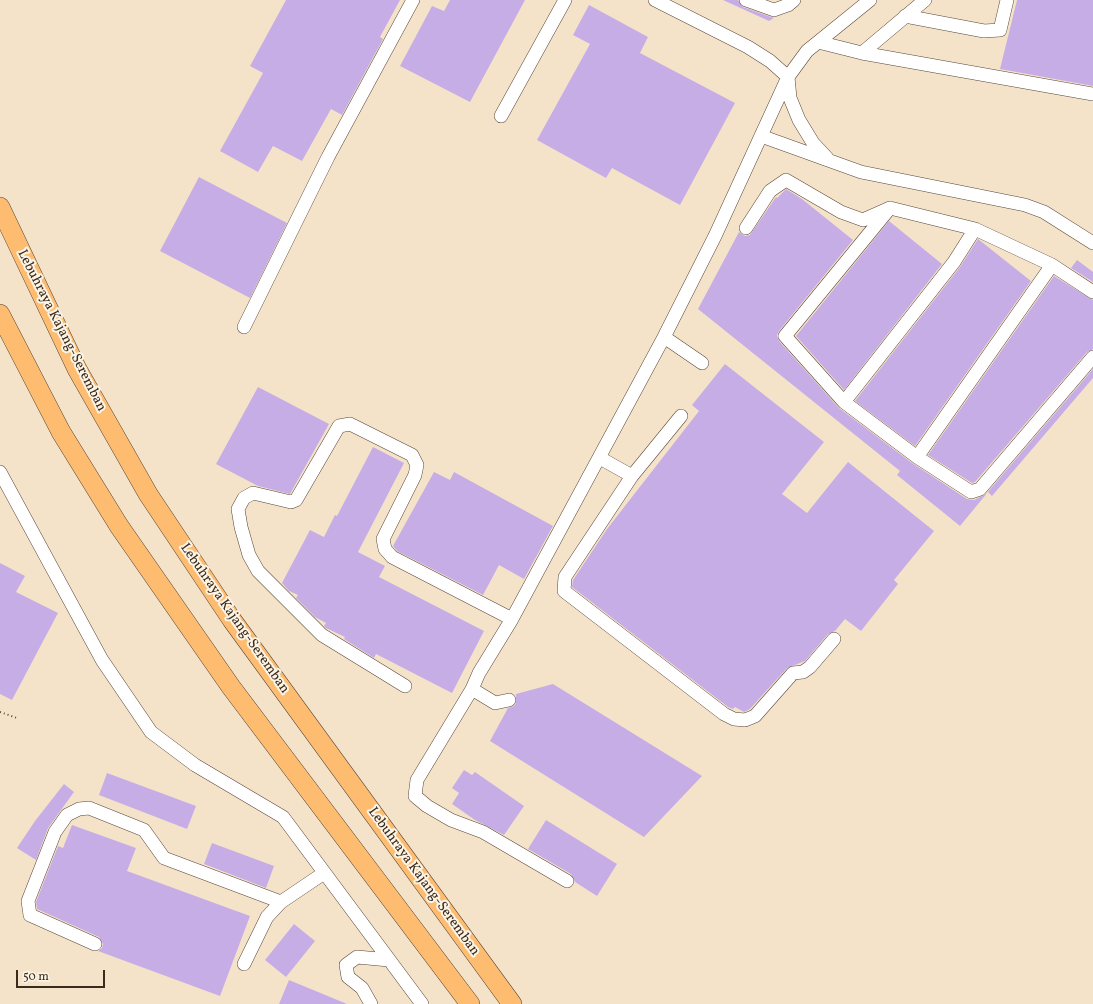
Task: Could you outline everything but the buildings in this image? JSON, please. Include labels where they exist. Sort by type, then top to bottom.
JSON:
[{"type":"highway","name":"Lebuhraya Kajang-Seremban","points":[[0,207],[77,369],[148,494],[232,620],[512,1004]]},
{"type":"highway","points":[[0,314],[61,432],[119,526],[235,693],[470,1004]]},
{"type":"street","points":[[244,327],[328,157],[413,0]]},
{"type":"street","points":[[501,116],[565,0]]},
{"type":"street","points":[[655,0],[748,47],[770,61],[788,77],[790,98],[799,120],[812,143],[829,161]]},
{"type":"street","points":[[746,0],[774,10],[788,5],[794,0]]},
{"type":"street","points":[[567,881],[483,832],[451,820],[427,806],[415,796],[417,780],[512,619],[664,337],[715,236],[788,77],[807,51],[870,0]]},
{"type":"street","points":[[862,52],[924,0]]},
{"type":"street","points":[[905,16],[984,31],[1000,30],[1007,0]]},
{"type":"street","points":[[818,42],[862,52],[1093,94]]},
{"type":"street","points":[[761,136],[861,172],[1025,206],[1044,212],[1093,243]]},
{"type":"street","points":[[746,228],[770,191],[786,180],[841,212],[862,220],[890,208],[975,229],[1052,266],[1093,292]]},
{"type":"street","points":[[890,208],[785,336],[844,402],[917,457],[971,492],[980,489],[1093,357]]},
{"type":"street","points":[[844,402],[954,262],[975,229]]},
{"type":"street","points":[[917,457],[1052,266]]},
{"type":"street","points":[[664,337],[702,363]]},
{"type":"street","points":[[681,416],[632,476],[565,577],[564,591],[718,709],[734,719],[744,720],[755,716],[793,673],[803,672],[810,667],[834,639]]},
{"type":"street","points":[[405,686],[322,635],[258,571],[249,556],[241,527],[238,509],[244,498],[253,492],[291,502],[296,500],[339,426],[350,424],[412,455],[417,465],[415,475],[383,538],[385,549],[392,557],[512,619]]},
{"type":"street","points":[[600,458],[632,476]]},
{"type":"street","points":[[0,472],[102,660],[151,732],[195,765],[283,817],[422,1004]]},
{"type":"street","points":[[472,689],[495,703],[509,700]]},
{"type":"street","points":[[95,944],[30,915],[28,902],[55,832],[66,815],[79,809],[89,808],[144,830],[164,858],[281,902]]},
{"type":"street","points":[[244,964],[267,917],[281,902],[324,873]]},
{"type":"street","points":[[371,1004],[362,988],[348,977],[346,965],[357,957],[390,960]]},
{"type":"path","points":[[0,712],[17,718]]}]
